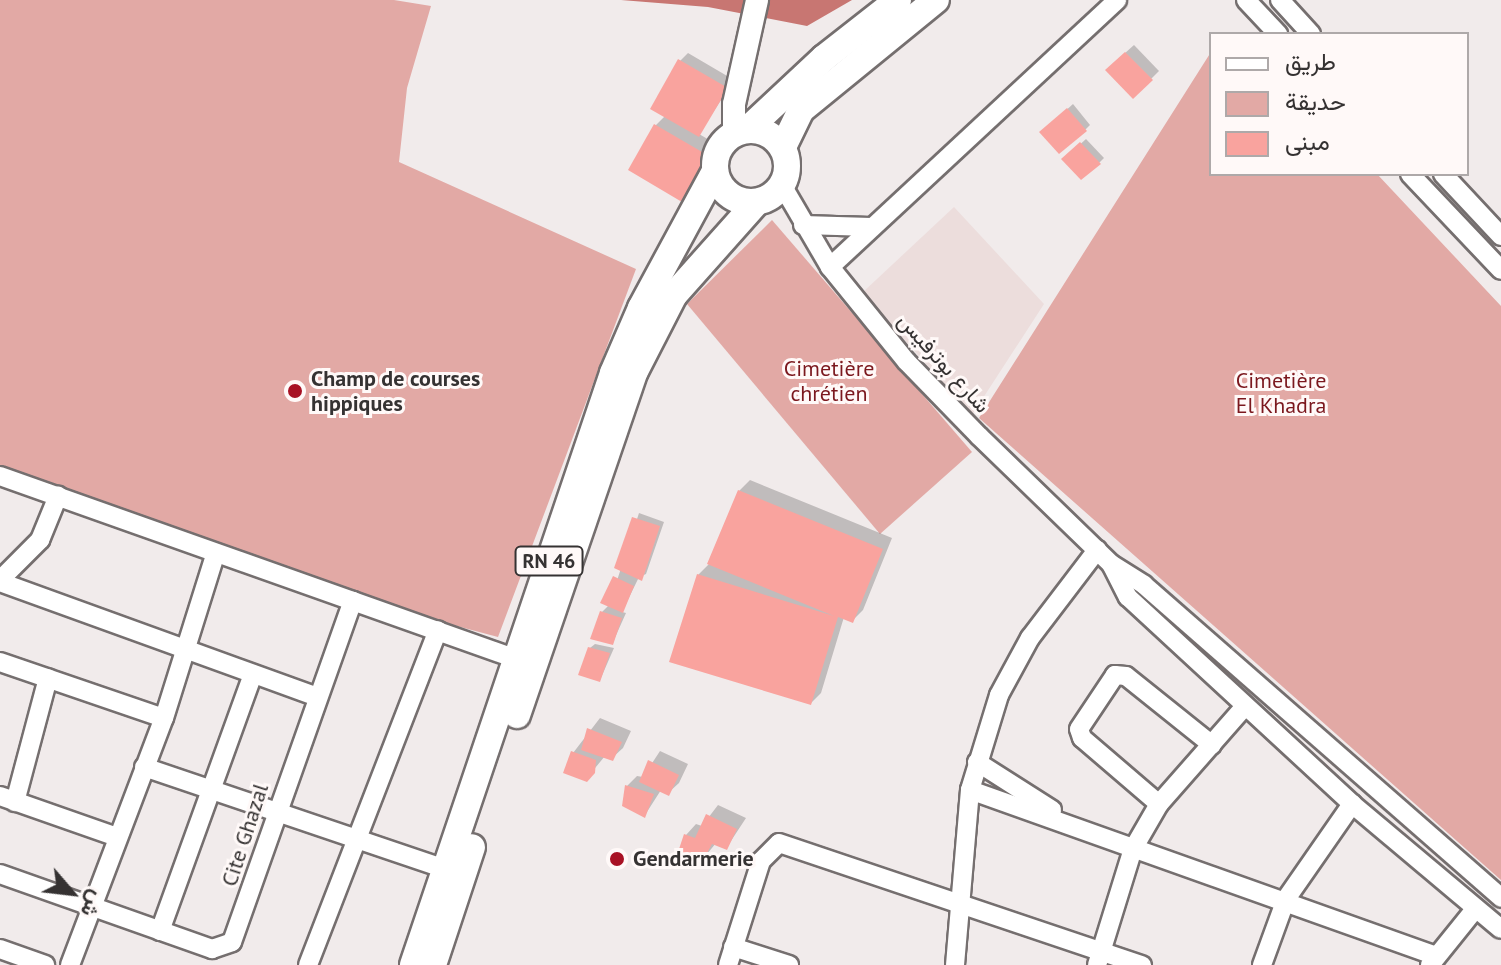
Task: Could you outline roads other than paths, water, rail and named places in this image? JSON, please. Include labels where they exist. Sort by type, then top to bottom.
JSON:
[{"type":"highway","points":[[741,132],[768,133],[783,147],[787,167],[782,185],[757,202],[726,192],[715,171],[719,149],[824,58],[898,0]]},
{"type":"highway","points":[[783,147],[801,110],[936,0]]},
{"type":"highway","name":"RN 46","points":[[433,965],[613,373],[641,308],[715,171]]},
{"type":"highway","name":"RN 46","points":[[413,965],[446,869],[635,371],[694,268],[757,202]]},
{"type":"main road","points":[[741,132],[742,67],[757,0]]},
{"type":"street","points":[[830,267],[1117,0]]},
{"type":"street","points":[[1246,0],[1276,32]]},
{"type":"street","points":[[1280,0],[1309,32]]},
{"type":"street","points":[[1412,176],[1501,270]]},
{"type":"street","points":[[1445,176],[1501,236]]},
{"type":"street","name":"شارع بوترفيس","points":[[782,185],[830,267],[907,362],[1111,564]]},
{"type":"street","points":[[803,225],[871,227]]},
{"type":"street","points":[[0,476],[215,555],[526,661]]},
{"type":"street","points":[[58,496],[40,540],[0,581],[317,697]]},
{"type":"street","points":[[955,965],[970,790],[999,695],[1030,638],[1097,550]]},
{"type":"street","points":[[70,965],[164,718],[215,555]]},
{"type":"street","points":[[1111,564],[1128,597],[1352,804],[1501,929]]},
{"type":"street","points":[[1111,564],[1144,585],[1498,895]]},
{"type":"street","name":"Cite Ghazal","points":[[0,874],[212,949],[232,942],[353,601]]},
{"type":"street","points":[[308,965],[438,630]]},
{"type":"street","points":[[0,662],[164,718]]},
{"type":"street","points":[[160,931],[253,674]]},
{"type":"street","points":[[1159,804],[1082,738],[1079,729],[1115,675],[1126,676],[1212,745]]},
{"type":"street","points":[[48,678],[8,799],[117,837]]},
{"type":"street","points":[[1099,958],[1133,849],[1159,804],[1245,706]]},
{"type":"street","points":[[977,762],[1074,824]]},
{"type":"street","points":[[144,767],[279,809],[446,869]]},
{"type":"street","points":[[970,790],[1074,824],[1133,849],[1286,899],[1432,960],[1476,908]]},
{"type":"street","points":[[1262,965],[1286,899],[1352,804]]},
{"type":"street","points":[[789,965],[730,956],[761,861],[779,843],[960,902],[1099,958],[1142,965]]},
{"type":"street","points":[[0,949],[45,965]]},
{"type":"place","name":"Champ de courses hippiques","points":[[295,391]]},
{"type":"place","name":"Gendarmerie","points":[[617,859]]},
{"type":"park label","name":"Cimetière chrétien","points":[[829,380]]},
{"type":"park label","name":"Cimetière El Khadra","points":[[1281,392]]}]
